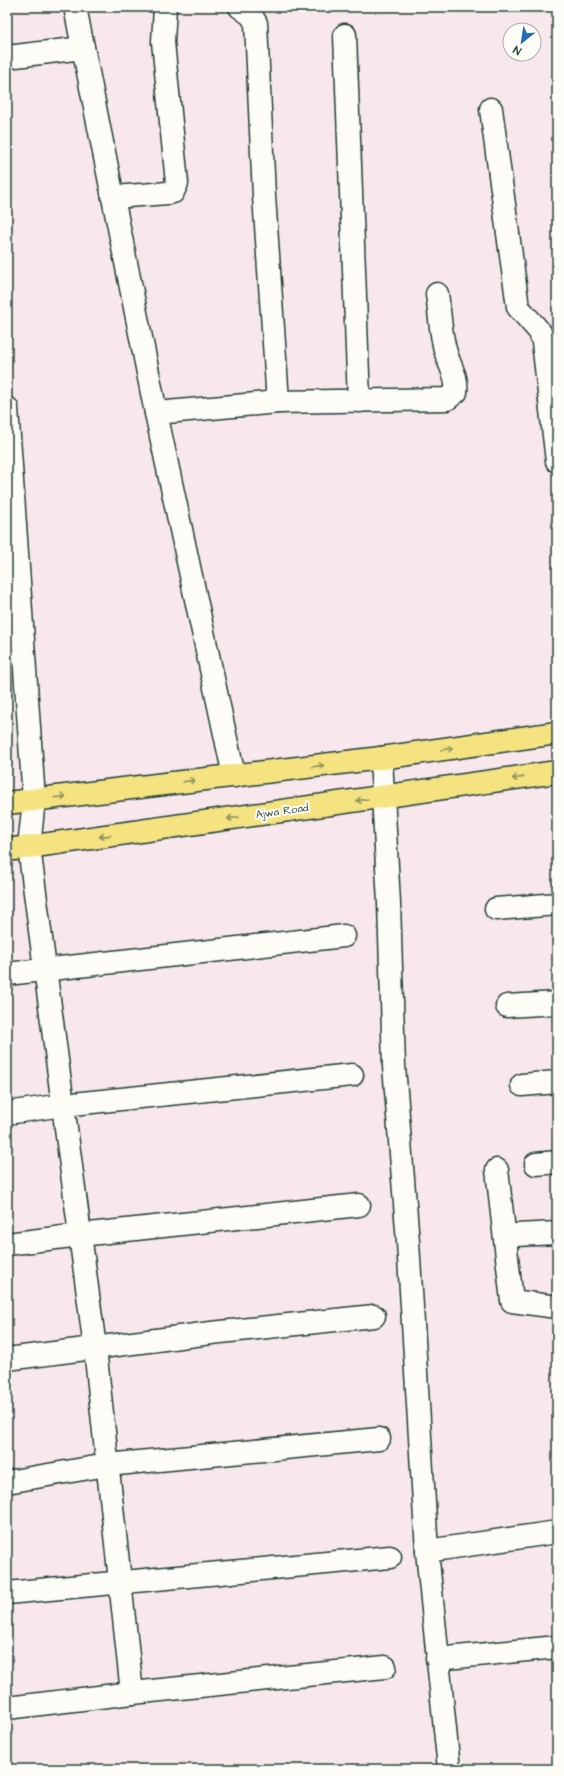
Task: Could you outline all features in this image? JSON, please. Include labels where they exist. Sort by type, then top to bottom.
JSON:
[{"type":"main road","points":[[7,803],[381,758],[557,733]]},
{"type":"main road","name":"Ajwa Road","points":[[7,850],[557,772]]},
{"type":"street","points":[[75,7],[156,413],[234,776]]},
{"type":"street","points":[[112,197],[168,193],[172,192],[177,183],[163,42],[166,7]]},
{"type":"street","points":[[240,7],[251,15],[256,23],[264,196],[278,402]]},
{"type":"street","points":[[344,35],[359,401]]},
{"type":"street","points":[[7,57],[83,48]]},
{"type":"street","points":[[491,109],[518,307],[540,332],[543,342],[557,461]]},
{"type":"street","points":[[156,413],[278,402],[447,399],[453,396],[457,385],[454,370],[446,354],[437,294]]},
{"type":"street","points":[[7,408],[11,512],[34,800],[29,847],[95,1348],[132,1692]]},
{"type":"street","points":[[381,758],[394,1066],[408,1242],[427,1551],[449,1769]]},
{"type":"street","points":[[496,909],[557,904]]},
{"type":"street","points":[[7,974],[344,936]]},
{"type":"street","points":[[507,1006],[557,1003]]},
{"type":"street","points":[[7,1113],[63,1105],[352,1075]]},
{"type":"street","points":[[522,1085],[557,1082]]},
{"type":"street","points":[[536,1164],[557,1162]]},
{"type":"street","points":[[498,1170],[512,1302],[557,1307]]},
{"type":"street","points":[[7,1244],[359,1205]]},
{"type":"street","points":[[516,1235],[557,1233]]},
{"type":"street","points":[[7,1359],[211,1333],[374,1316]]},
{"type":"street","points":[[7,1482],[107,1465],[379,1439]]},
{"type":"street","points":[[427,1551],[557,1532]]},
{"type":"street","points":[[7,1593],[120,1584],[390,1557]]},
{"type":"street","points":[[438,1659],[557,1647]]},
{"type":"street","points":[[7,1708],[132,1692],[385,1667]]}]
